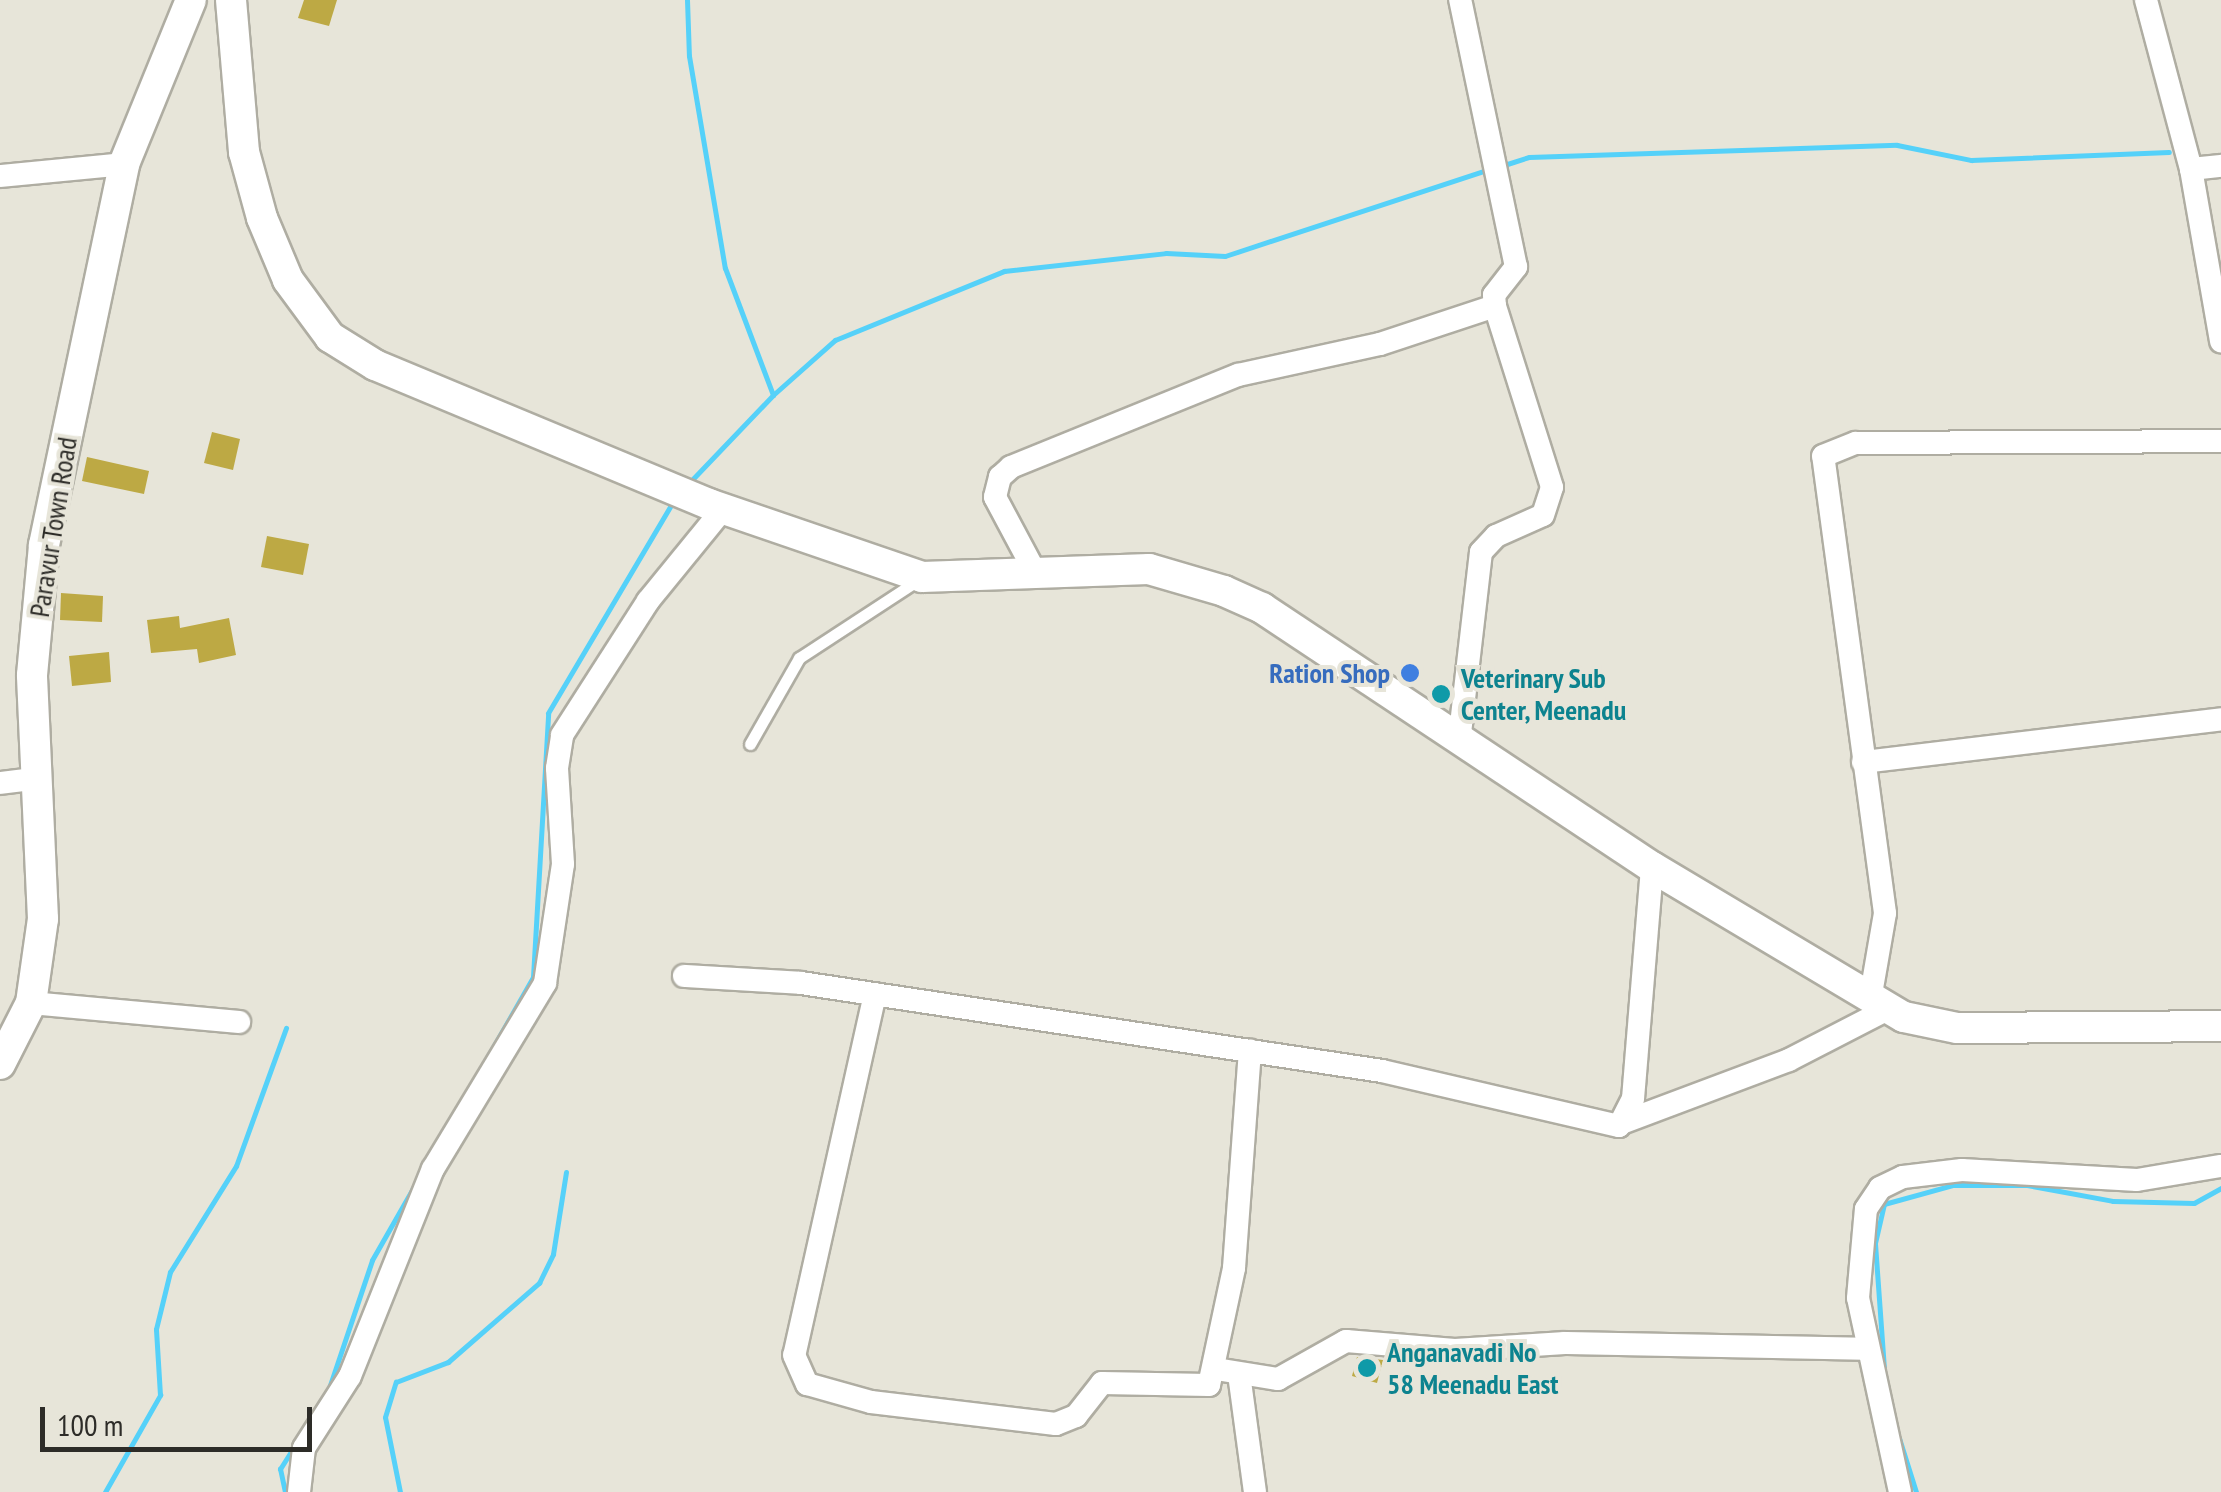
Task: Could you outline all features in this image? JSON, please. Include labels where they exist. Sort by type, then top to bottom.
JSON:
[{"type":"street","name":"Paravur Town Road","points":[[5,1046],[31,1003],[43,920],[32,676],[44,545],[124,164],[191,0]]},
{"type":"street","points":[[231,0],[244,152],[262,218],[288,280],[330,337],[375,365],[716,507],[922,578],[1149,569],[1224,590],[1262,608],[1652,867],[1878,1005],[1957,1028],[2221,1026]]},
{"type":"street","points":[[1459,742],[1477,562],[1493,538],[1543,516],[1552,487],[1495,306],[1494,295],[1516,268],[1495,184],[1460,0]]},
{"type":"street","points":[[2146,0],[2190,169],[2221,342]]},
{"type":"street","points":[[0,176],[124,164]]},
{"type":"street","points":[[2190,169],[2221,166]]},
{"type":"street","points":[[1034,572],[995,496],[1011,467],[1238,375],[1380,344],[1495,306]]},
{"type":"street","points":[[1878,1005],[1886,913],[1822,474],[1828,450],[1856,443],[2221,441]]},
{"type":"street","points":[[299,1492],[304,1448],[350,1376],[433,1169],[545,982],[563,864],[557,768],[562,735],[648,601],[716,507]]},
{"type":"street","points":[[1863,762],[2221,718]]},
{"type":"street","points":[[0,784],[35,779]]},
{"type":"street","points":[[1624,1122],[1633,1099],[1652,867]]},
{"type":"street","points":[[684,976],[875,994],[1382,1071],[1610,1126],[1789,1060],[1878,1005]]},
{"type":"street","points":[[875,994],[794,1355],[799,1378],[871,1402],[1056,1424],[1076,1416],[1102,1383],[1205,1388],[1227,1372],[1290,1376],[1346,1340],[1455,1350],[1565,1344],[1864,1349]]},
{"type":"street","points":[[31,1003],[238,1022]]},
{"type":"street","points":[[1250,1051],[1227,1372],[1255,1492]]},
{"type":"street","points":[[1900,1492],[1864,1349],[1858,1298],[1866,1209],[1891,1181],[1962,1170],[2137,1180],[2221,1166]]},
{"type":"lane","points":[[750,744],[800,658],[922,578]]},
{"type":"building","points":[[304,0],[337,0],[329,26],[298,18]]},
{"type":"building","points":[[212,432],[240,439],[233,470],[204,463]]},
{"type":"building","points":[[87,457],[149,471],[144,494],[82,481]]},
{"type":"building","points":[[267,536],[309,544],[303,575],[261,567]]},
{"type":"building","points":[[61,593],[103,596],[102,622],[60,620]]},
{"type":"building","points":[[179,616],[180,628],[229,618],[236,655],[199,663],[197,649],[151,653],[147,620]]},
{"type":"building","points":[[109,652],[111,682],[72,686],[69,656]]},
{"type":"building","name":"Anganavadi No 58 Meenadu East","points":[[1357,1357],[1383,1360],[1377,1383],[1352,1376]]},
{"type":"waterway","points":[[687,0],[689,56],[725,268],[773,395],[690,482]]},
{"type":"waterway","points":[[1501,166],[1529,157],[1897,145],[1971,160],[2169,152]]},
{"type":"waterway","points":[[773,395],[835,340],[1004,271],[1166,253],[1225,256],[1490,169]]},
{"type":"waterway","points":[[484,1063],[533,977],[548,713],[673,502]]},
{"type":"waterway","points":[[105,1492],[160,1395],[156,1329],[170,1272],[236,1166],[286,1028]]},
{"type":"waterway","points":[[400,1492],[385,1417],[396,1382],[448,1362],[539,1283],[553,1254],[566,1172]]},
{"type":"waterway","points":[[328,1391],[372,1260],[417,1181]]},
{"type":"waterway","points":[[1884,1369],[1875,1243],[1884,1204],[1953,1185],[2027,1185],[2113,1201],[2194,1203],[2221,1188]]},
{"type":"waterway","points":[[1899,1438],[1916,1492]]},
{"type":"waterway","points":[[285,1492],[280,1469],[296,1443]]},
{"type":"place","name":"Ration Shop","points":[[1410,673]]},
{"type":"place","name":"Veterinary Sub Center, Meenadu","points":[[1441,694]]},
{"type":"place","name":"Anganavadi No 58 Meenadu East","points":[[1367,1368]]}]
